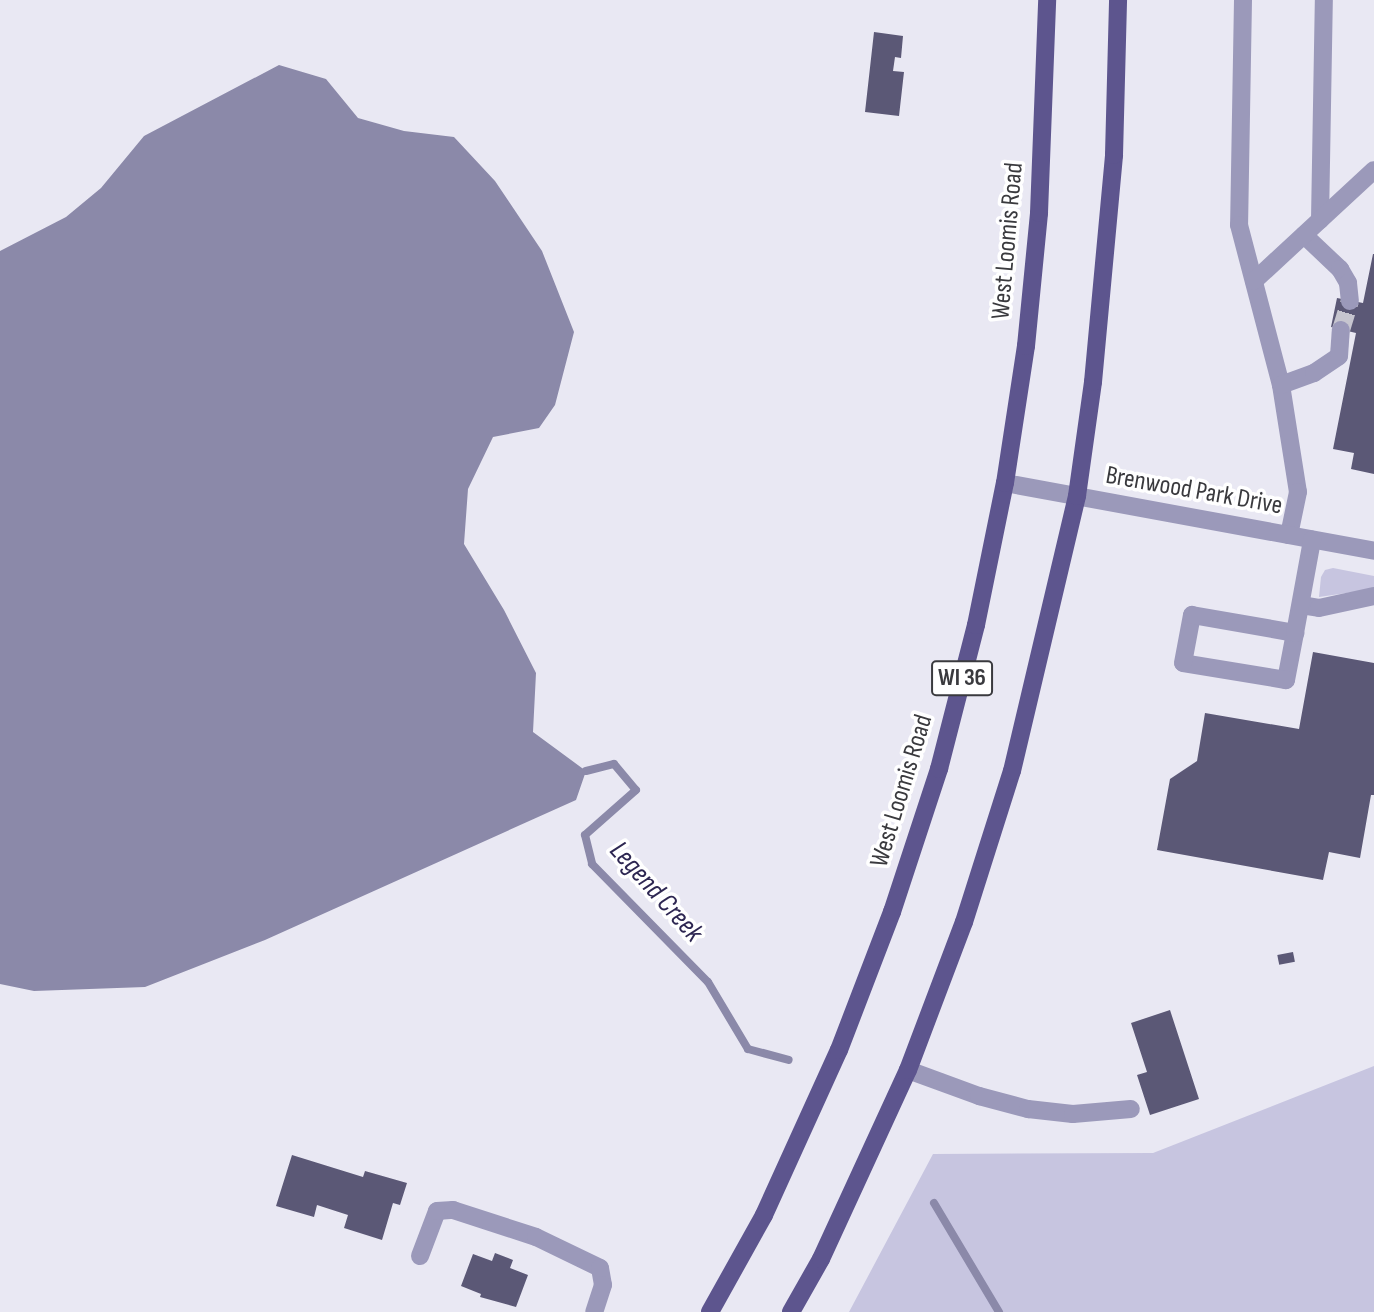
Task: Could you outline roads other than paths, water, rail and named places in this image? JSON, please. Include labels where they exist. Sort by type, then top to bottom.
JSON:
[{"type":"main road","name":"West Loomis Road","points":[[710,1312],[764,1215],[839,1050],[892,912],[939,769],[976,625],[1005,483],[1026,346],[1039,213],[1047,0]]},
{"type":"main road","name":"WI 36","points":[[791,1312],[821,1259],[908,1070],[964,922],[1012,771],[1077,496],[1093,382],[1110,205],[1118,0]]},
{"type":"street","points":[[1243,0],[1238,225],[1281,385],[1298,492],[1289,535]]},
{"type":"street","points":[[1320,220],[1324,0]]},
{"type":"street","points":[[1254,281],[1374,170]]},
{"type":"street","points":[[1304,235],[1340,269],[1349,283],[1350,301]]},
{"type":"street","points":[[1281,385],[1314,373],[1339,356],[1341,330]]},
{"type":"street","name":"Brenwood Park Drive","points":[[1005,483],[1374,551]]},
{"type":"street","points":[[1296,633],[1192,615],[1182,663],[1286,680],[1296,633],[1312,540]]},
{"type":"street","points":[[1301,605],[1319,608],[1374,596]]},
{"type":"street","points":[[908,1070],[979,1096],[1028,1109],[1073,1114],[1132,1109]]},
{"type":"street","points":[[420,1256],[437,1211],[453,1209],[536,1237],[600,1268],[603,1286],[594,1312]]},
{"type":"waterway","name":"Legend Creek","points":[[586,771],[614,764],[636,790],[585,835],[592,864],[708,982],[748,1049],[789,1060]]},
{"type":"waterway","name":"Legend Creek","points":[[934,1203],[999,1312]]},
{"type":"tunnel","points":[[1341,330],[1350,301]]}]
